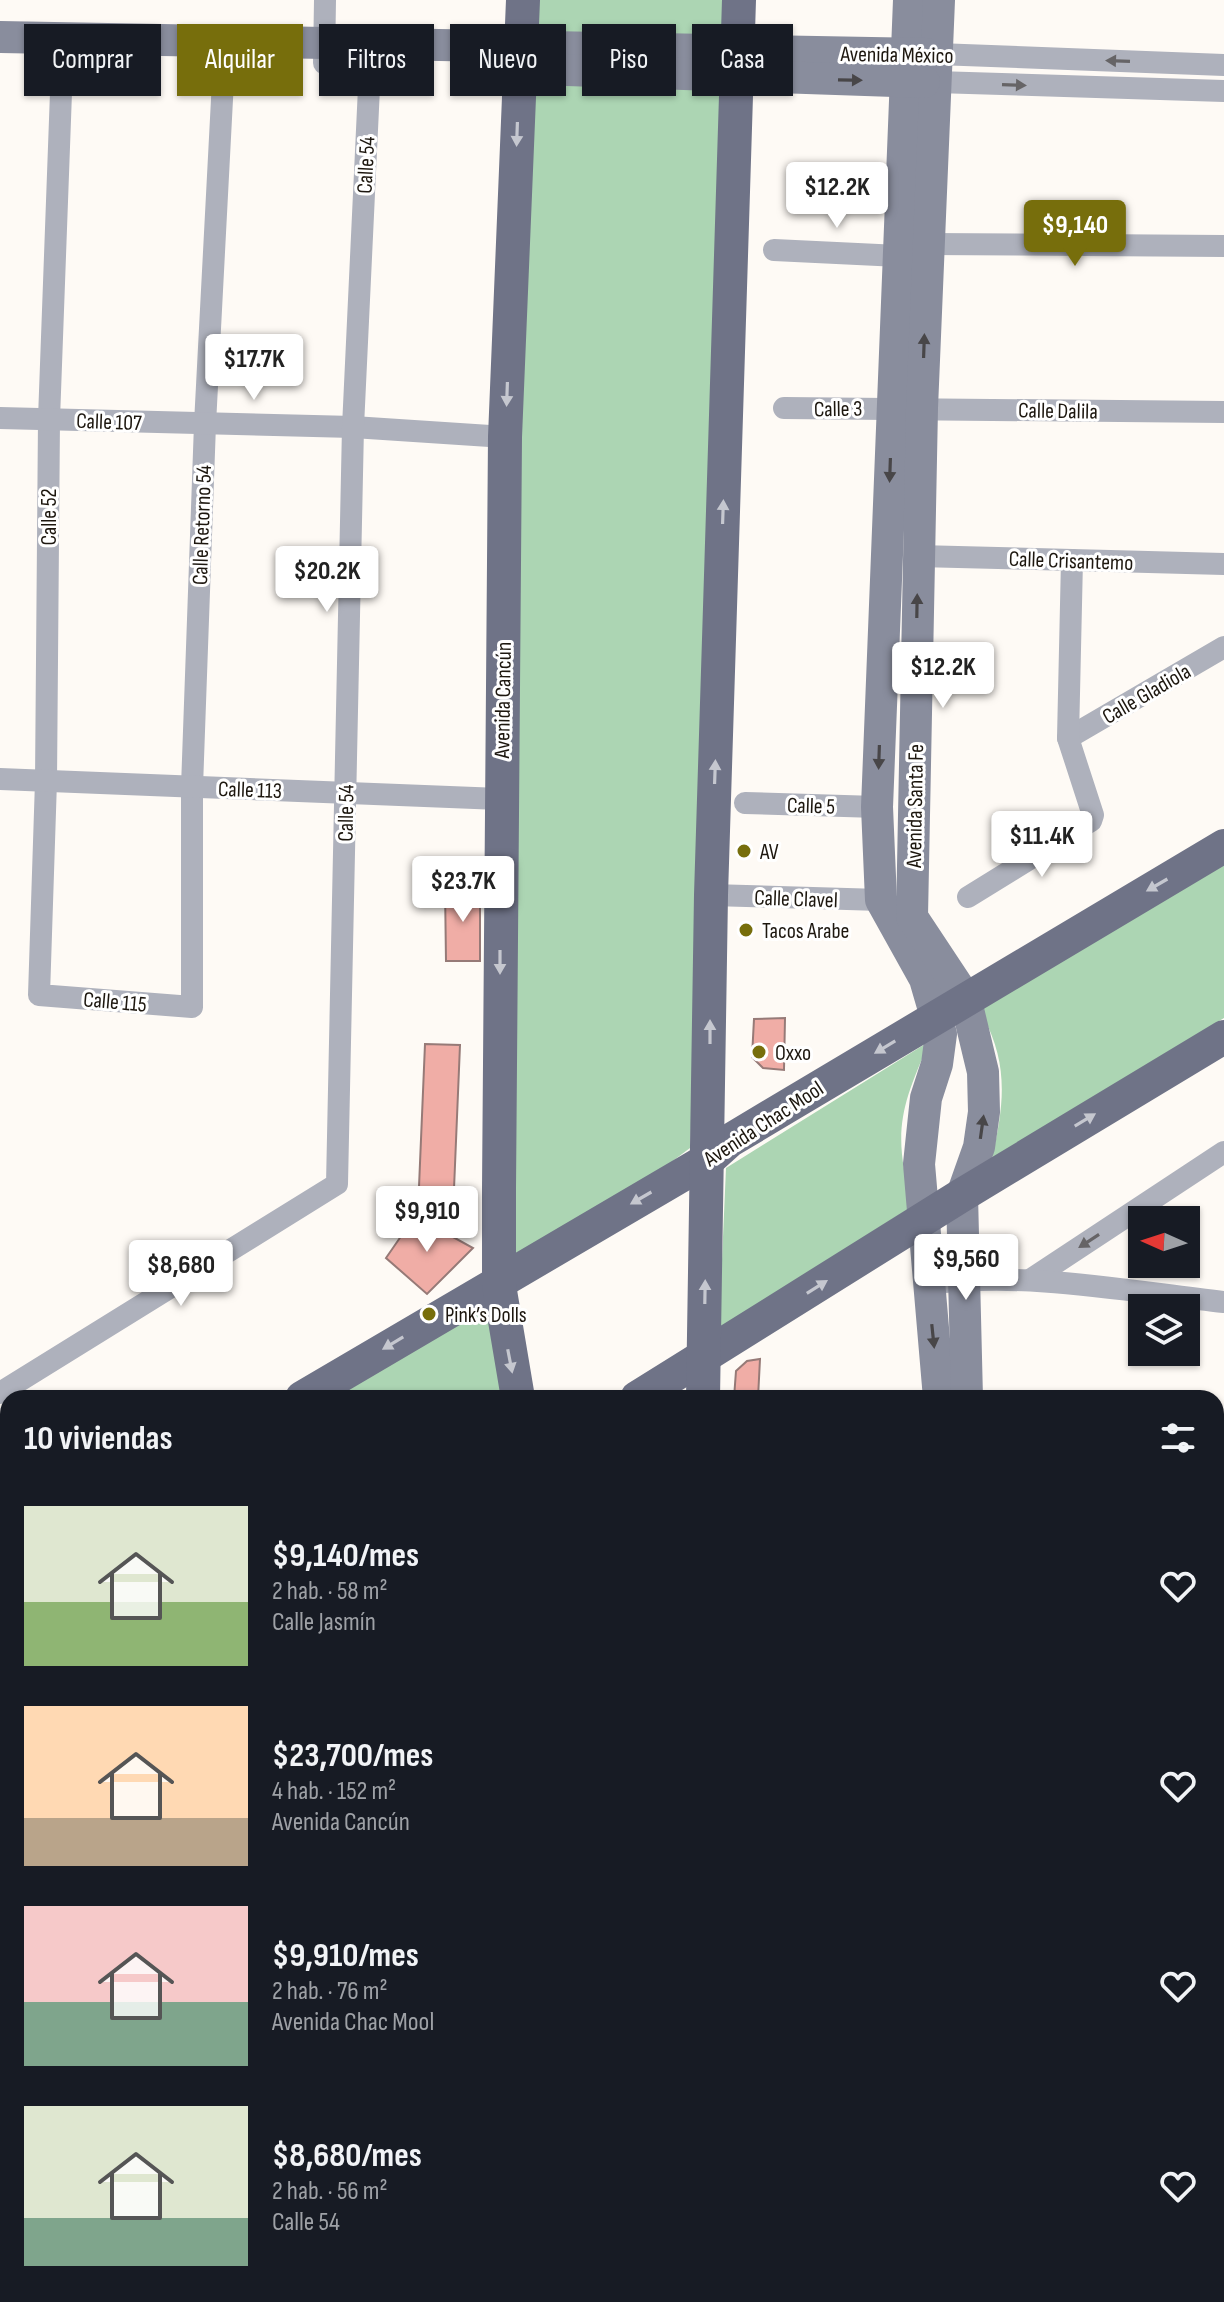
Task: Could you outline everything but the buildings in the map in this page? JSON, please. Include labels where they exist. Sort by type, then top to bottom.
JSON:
[{"type":"main road","name":"Avenida Cancún","points":[[522,24],[523,0]]},
{"type":"main road","points":[[738,24],[739,0]]},
{"type":"main road","name":"Avenida Cancún","points":[[517,1390],[499,1285],[500,799],[505,437],[519,96]]},
{"type":"main road","points":[[703,1390],[716,1145],[711,895],[736,96]]},
{"type":"main road","name":"Avenida Chac Mool","points":[[315,1390],[444,1312],[499,1285],[716,1145],[1224,846]]},
{"type":"main road","points":[[651,1390],[962,1195],[1224,1037]]},
{"type":"street","points":[[325,0],[325,24]]},
{"type":"street","name":"Avenida Santa Fe","points":[[909,0],[921,68]]},
{"type":"street","name":"Avenida Santa Fe","points":[[939,0],[921,68],[907,407],[877,807],[881,900],[925,979],[951,1006]]},
{"type":"street","name":"Avenida México","points":[[0,37],[24,41]]},
{"type":"street","name":"Avenida México","points":[[0,58],[24,54]]},
{"type":"street","name":"Avenida México","points":[[566,59],[692,63]]},
{"type":"street","points":[[1170,89],[1171,63]]},
{"type":"street","name":"Avenida México","points":[[793,65],[921,68],[1171,63],[1224,65]]},
{"type":"street","name":"Avenida México","points":[[921,68],[1224,91]]},
{"type":"street","name":"Calle 52","points":[[39,995],[46,781],[49,419],[61,96]]},
{"type":"street","name":"Calle Retorno 54","points":[[192,1007],[192,787],[205,424],[223,96]]},
{"type":"street","name":"Calle 54","points":[[5,1390],[337,1184],[353,427],[368,96]]},
{"type":"street","points":[[774,250],[1224,246]]},
{"type":"street","name":"Avenida Santa Fe","points":[[907,407],[918,556],[912,917],[983,1072],[984,1112],[979,1147],[962,1195],[967,1390]]},
{"type":"street","name":"Calle 3","points":[[784,408],[907,407]]},
{"type":"street","name":"Calle Dalila","points":[[907,407],[1224,412]]},
{"type":"street","name":"Calle 107","points":[[0,418],[353,427],[505,437]]},
{"type":"street","name":"Calle Crisantemo","points":[[918,556],[1224,564]]},
{"type":"street","name":"Calle Gladiola","points":[[968,897],[1091,821],[1093,808],[1068,738],[1072,560]]},
{"type":"street","name":"Calle Gladiola","points":[[1068,738],[1224,647]]},
{"type":"street","name":"Calle 113","points":[[0,779],[500,799]]},
{"type":"street","name":"Calle 5","points":[[745,803],[877,807]]},
{"type":"street","name":"Calle Clavel","points":[[711,895],[881,900]]},
{"type":"street","name":"Calle 115","points":[[39,995],[192,1007]]},
{"type":"street","name":"Avenida Santa Fe","points":[[938,1390],[922,1220],[920,1130],[937,1064],[941,1034],[951,1006]]},
{"type":"street","points":[[1030,1280],[1224,1152]]},
{"type":"street","points":[[928,1284],[964,1279],[1030,1280],[1224,1302]]},
{"type":"green space","points":[[523,0],[739,0],[739,24],[692,24],[692,50],[676,49],[676,24],[582,24],[582,49],[566,48],[566,24],[522,24]]},
{"type":"green space","points":[[566,71],[582,72],[582,96],[676,96],[676,75],[692,76],[692,96],[736,96],[690,1148],[561,1245],[511,1257],[520,96],[566,96]]},
{"type":"green space","points":[[1224,860],[1224,1018],[992,1158],[1000,1118],[1002,1082],[996,1046],[979,1009]]},
{"type":"green space","points":[[930,1041],[912,1085],[902,1122],[903,1159],[913,1206],[719,1329],[726,1168]]},
{"type":"green space","points":[[486,1301],[512,1390],[335,1390]]},
{"type":"place","name":"AV","points":[[744,851]]},
{"type":"place","name":"Tacos Arabe","points":[[746,930]]},
{"type":"place","name":"Oxxo","points":[[759,1052]]},
{"type":"place","name":"Pink’s Dolls","points":[[429,1314]]}]
